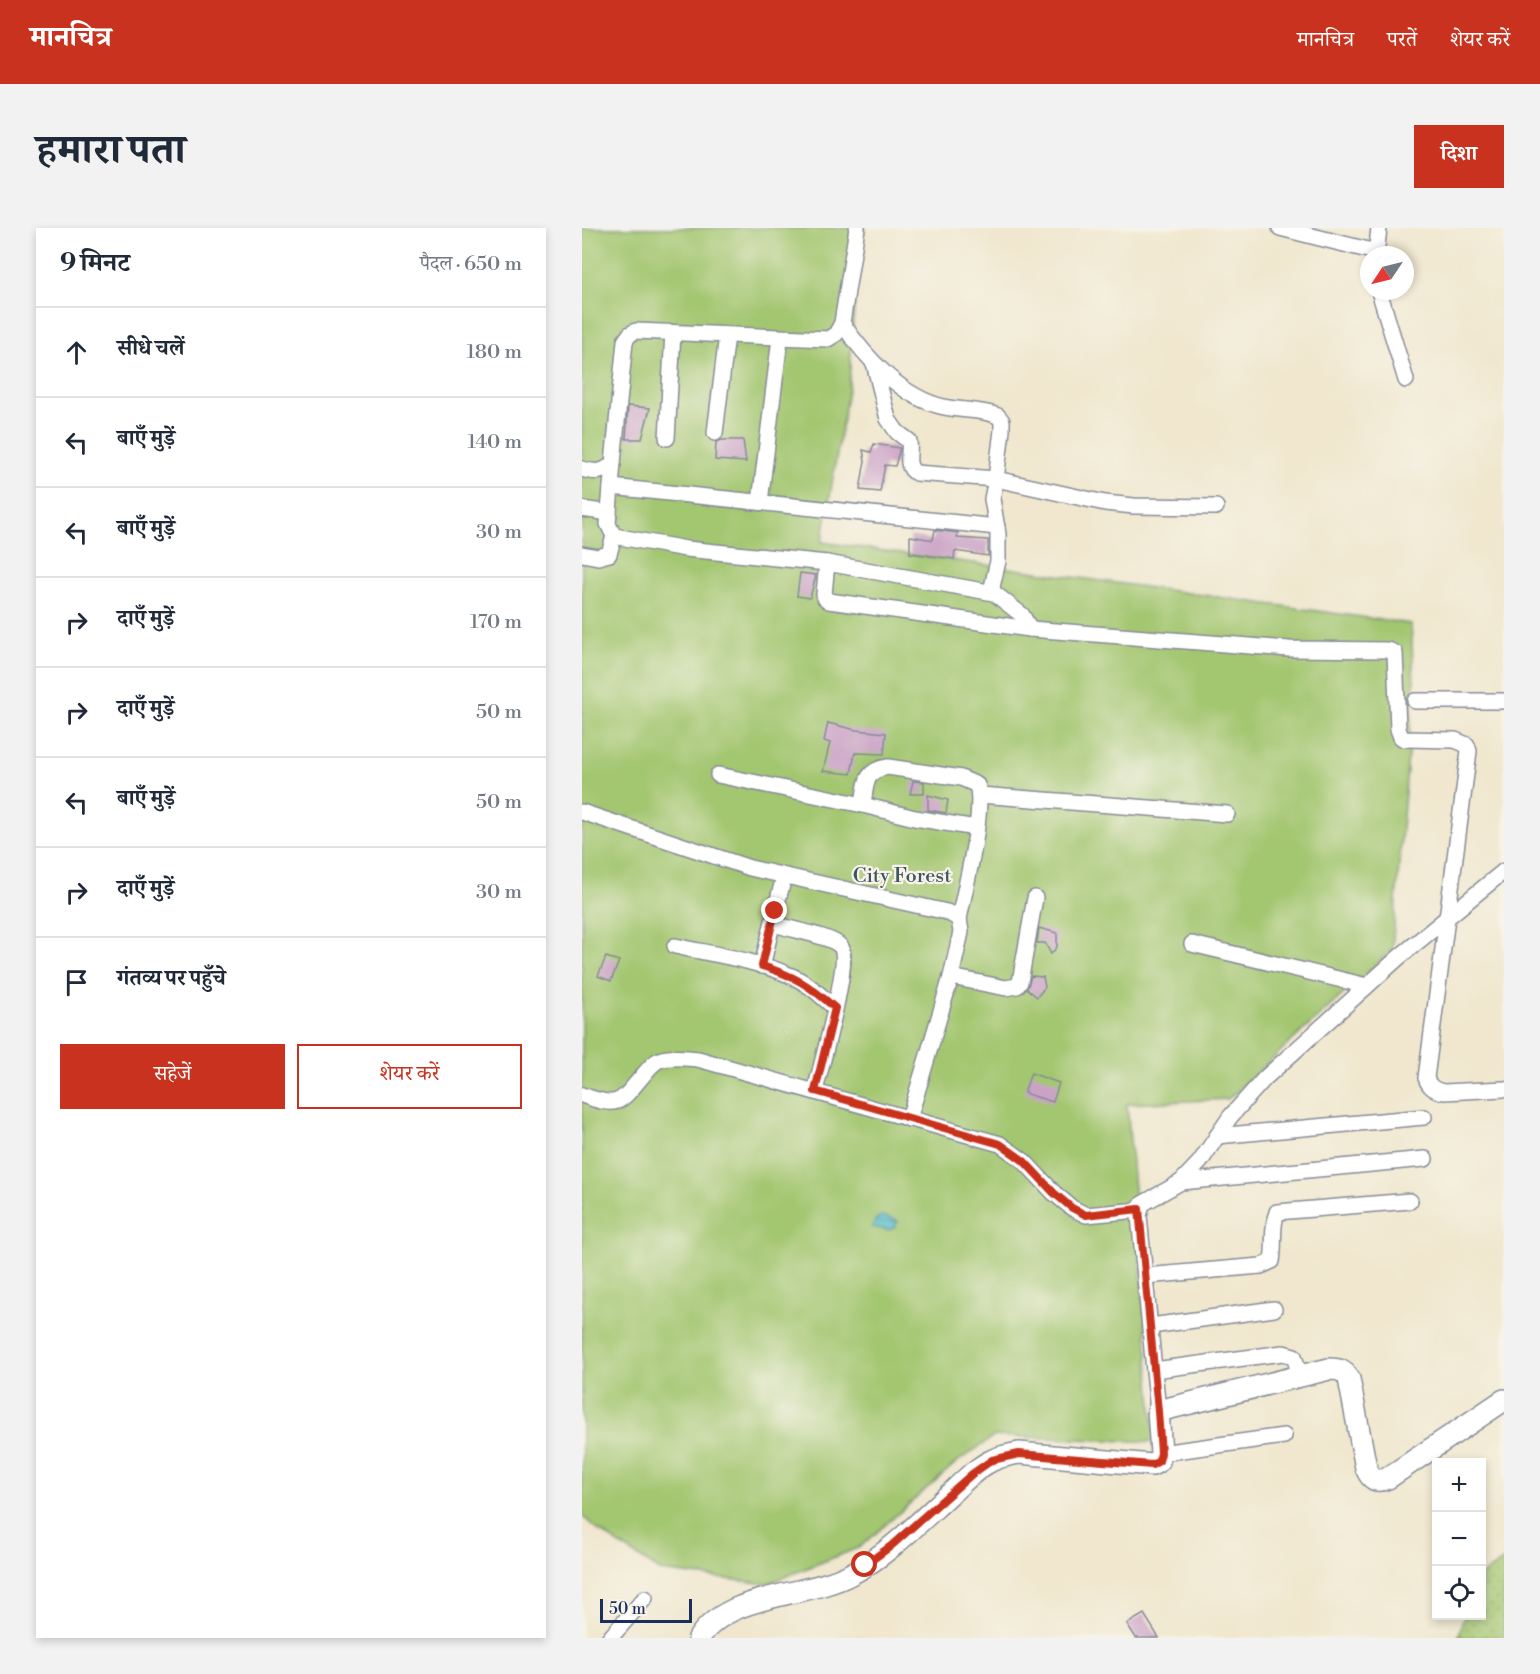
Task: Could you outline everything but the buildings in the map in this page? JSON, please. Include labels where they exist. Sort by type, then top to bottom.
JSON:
[{"type":"street","points":[[582,554],[598,557],[609,554],[614,536],[608,524],[625,341],[630,334],[636,331],[828,339],[836,334],[842,323],[857,228]]},
{"type":"street","points":[[1280,228],[1360,250]]},
{"type":"street","points":[[1377,246],[1379,228]]},
{"type":"street","points":[[1382,300],[1406,380]]},
{"type":"street","points":[[842,323],[860,349],[874,363],[921,399],[945,407],[982,411],[998,416],[1002,422],[991,505],[997,527],[998,561],[992,587],[994,593]]},
{"type":"street","points":[[667,438],[673,333]]},
{"type":"street","points":[[715,433],[727,335]]},
{"type":"street","points":[[760,502],[780,338]]},
{"type":"street","points":[[874,363],[888,419],[897,432],[909,441],[908,463],[913,471],[996,479],[1105,503],[1134,506],[1215,507]]},
{"type":"street","points":[[582,470],[601,472],[613,463]]},
{"type":"street","points":[[611,487],[997,527]]},
{"type":"street","points":[[582,509],[609,513]]},
{"type":"street","points":[[614,536],[686,549],[827,563],[994,593],[1022,615],[1030,629]]},
{"type":"street","points":[[827,563],[824,594],[829,601],[1030,629],[1235,646],[1388,650],[1395,653],[1398,729],[1401,737],[1404,739],[1455,740],[1467,745],[1470,751],[1426,1078],[1428,1085],[1444,1092],[1504,1089]]},
{"type":"street","points":[[1415,701],[1504,701]]},
{"type":"street","points":[[863,805],[867,781],[871,773],[888,767],[961,778],[977,785],[980,795],[959,919],[961,932],[951,976],[909,1119]]},
{"type":"street","points":[[717,775],[915,818],[976,828]]},
{"type":"street","points":[[980,795],[1227,813]]},
{"type":"street","points":[[582,812],[718,859],[947,912],[959,919]]},
{"type":"street","points":[[699,1638],[712,1624],[740,1608],[827,1584],[854,1572],[891,1546],[972,1474],[992,1460],[1019,1454],[1152,1465],[1159,1461],[1161,1453],[1158,1411],[1139,1209],[1147,1200],[1181,1182],[1200,1162],[1243,1100],[1264,1078],[1367,986],[1504,871]]},
{"type":"street","points":[[762,966],[784,876]]},
{"type":"street","points":[[951,976],[1006,988],[1017,986],[1020,981],[1035,898]]},
{"type":"street","points":[[774,917],[781,926],[833,941],[841,946],[844,954],[835,1008],[815,1091]]},
{"type":"street","points":[[1192,944],[1367,986]]},
{"type":"street","points":[[675,946],[762,966],[790,975],[812,988],[835,1008]]},
{"type":"street","points":[[582,1095],[605,1103],[614,1103],[628,1093],[652,1065],[659,1061],[682,1058],[712,1062],[1000,1144],[1024,1161],[1054,1193],[1072,1208],[1086,1215],[1139,1209]]},
{"type":"street","points":[[1217,1136],[1424,1117]]},
{"type":"street","points":[[1181,1182],[1425,1159]]},
{"type":"street","points":[[1146,1276],[1261,1266],[1268,1263],[1272,1261],[1274,1252],[1274,1219],[1277,1212],[1410,1201]]},
{"type":"street","points":[[1151,1326],[1274,1309]]},
{"type":"street","points":[[1154,1370],[1289,1353],[1294,1356],[1300,1376]]},
{"type":"street","points":[[1158,1411],[1329,1369],[1339,1369],[1349,1378],[1369,1476],[1380,1481],[1388,1478],[1504,1400]]},
{"type":"street","points":[[1161,1453],[1284,1436]]},
{"type":"street","points":[[610,1638],[645,1598]]},
{"type":"green space","name":"City Forest","points":[[582,228],[865,228],[858,249],[849,384],[822,542],[1411,624],[1414,683],[1392,950],[1228,1099],[1127,1104],[1155,1442],[995,1436],[957,1462],[860,1547],[767,1584],[660,1571],[599,1531],[582,1516]]},
{"type":"green space","points":[[1504,1560],[1504,1638],[1458,1638],[1463,1620],[1486,1620],[1486,1572]]},
{"type":"water","points":[[882,1216],[898,1221],[894,1228],[889,1230],[872,1227],[876,1219]]},
{"type":"route","points":[[775,911],[762,966],[801,981],[835,1008],[815,1091],[1000,1144],[1024,1161],[1054,1193],[1072,1208],[1086,1215],[1139,1209],[1158,1411],[1161,1453],[1159,1461],[1152,1465],[1019,1454],[992,1460],[972,1474],[891,1546],[865,1565]]}]
